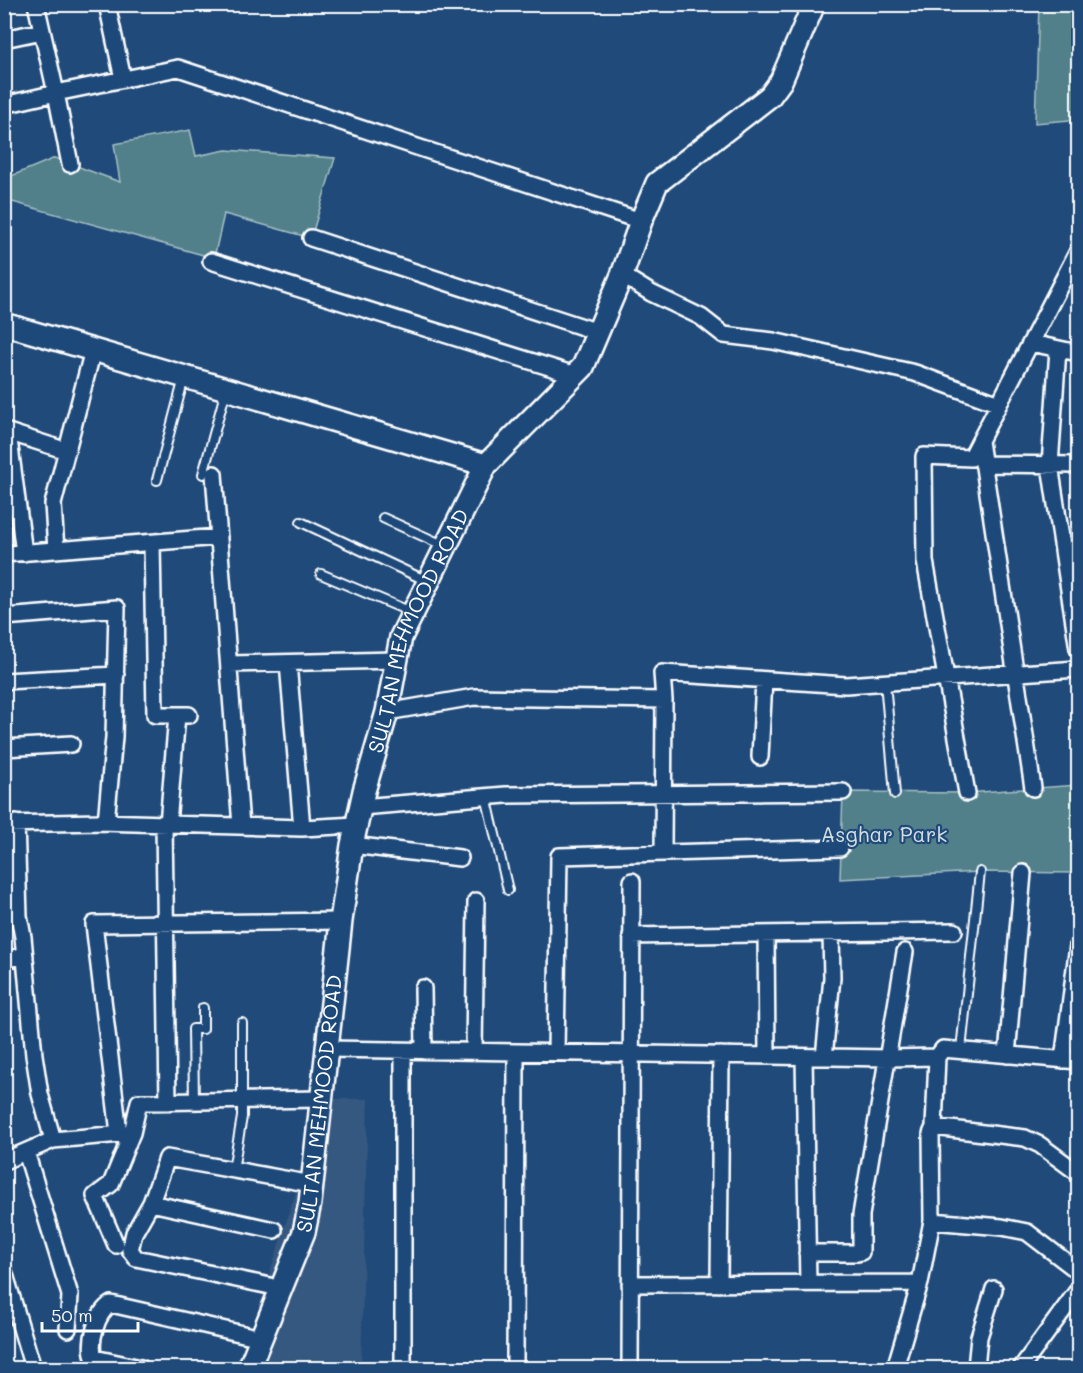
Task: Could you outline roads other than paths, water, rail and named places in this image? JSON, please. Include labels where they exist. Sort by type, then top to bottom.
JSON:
[{"type":"street","points":[[36,4],[70,164]]},
{"type":"street","points":[[107,4],[123,79]]},
{"type":"street","name":"SULTAN MEHMOOD ROAD","points":[[249,1368],[304,1232],[312,1184],[341,921],[356,826],[387,712],[401,637],[486,465],[583,367],[622,276],[657,183],[770,96],[781,81],[814,4]]},
{"type":"street","points":[[4,39],[42,31]]},
{"type":"street","points":[[4,105],[178,68],[641,221]]},
{"type":"street","points":[[311,238],[598,332]]},
{"type":"street","points":[[967,793],[925,561],[924,456],[970,458],[1078,251]]},
{"type":"street","points":[[211,261],[575,375]]},
{"type":"street","points":[[622,276],[701,317],[724,335],[772,341],[915,373],[999,404]]},
{"type":"street","points":[[4,324],[486,465]]},
{"type":"street","points":[[1031,343],[1078,353]]},
{"type":"street","points":[[1058,349],[1050,465],[1078,650]]},
{"type":"street","points":[[56,550],[53,504],[93,350]]},
{"type":"street","points":[[24,553],[8,432],[67,451]]},
{"type":"street","points":[[980,441],[1033,788]]},
{"type":"street","points":[[983,464],[1078,465]]},
{"type":"street","points":[[209,474],[219,537],[242,826]]},
{"type":"street","points":[[4,554],[219,537]]},
{"type":"street","points":[[152,543],[155,716],[183,716],[166,824],[168,1102]]},
{"type":"street","points":[[4,617],[117,608],[114,737],[106,822]]},
{"type":"street","points":[[229,664],[396,660]]},
{"type":"street","points":[[288,663],[302,828]]},
{"type":"street","points":[[663,853],[662,673],[846,685],[1078,669]]},
{"type":"street","points":[[4,681],[116,675]]},
{"type":"street","points":[[760,757],[764,680]]},
{"type":"street","points":[[387,712],[474,697],[663,700]]},
{"type":"street","points":[[4,748],[71,744]]},
{"type":"street","points":[[52,1140],[33,1055],[25,956],[10,824],[106,822],[302,828],[356,826],[486,796],[843,792]]},
{"type":"street","points":[[356,826],[460,858]]},
{"type":"street","points":[[556,1053],[559,856],[840,848]]},
{"type":"street","points":[[1007,1054],[1023,873]]},
{"type":"street","points":[[630,1368],[632,881]]},
{"type":"street","points":[[474,1052],[476,901]]},
{"type":"street","points":[[125,1133],[94,924],[341,921]]},
{"type":"street","points":[[631,936],[954,931]]},
{"type":"street","points":[[824,1057],[832,978],[831,933]]},
{"type":"street","points":[[766,934],[767,1056]]},
{"type":"street","points":[[895,1368],[920,1283],[932,1221],[930,1134],[934,1127],[938,1057],[943,1048],[1071,1061],[1078,945]]},
{"type":"street","points":[[807,1253],[857,1253],[861,1251],[861,1215],[905,952]]},
{"type":"street","points":[[4,959],[25,956]]},
{"type":"street","points":[[423,988],[424,1051]]},
{"type":"street","points":[[327,1049],[938,1057]]},
{"type":"street","points":[[403,1051],[403,1368]]},
{"type":"street","points":[[515,1368],[516,1052]]},
{"type":"street","points":[[719,1284],[721,1055]]},
{"type":"street","points":[[804,1057],[808,1283]]},
{"type":"street","points":[[116,1245],[95,1196],[111,1184],[125,1133],[139,1102],[320,1099]]},
{"type":"street","points":[[934,1127],[1025,1138],[1040,1145],[1078,1173]]},
{"type":"street","points":[[4,1161],[52,1140],[125,1133]]},
{"type":"street","points":[[26,1152],[70,1295],[68,1329]]},
{"type":"street","points":[[270,1286],[136,1258],[130,1250],[134,1233],[151,1203],[167,1158],[312,1184]]},
{"type":"street","points":[[151,1203],[274,1230]]},
{"type":"street","points":[[932,1221],[1002,1227],[1027,1233],[1078,1271]]},
{"type":"street","points":[[4,1271],[33,1368]]},
{"type":"street","points":[[630,1284],[920,1283]]},
{"type":"street","points":[[976,1368],[979,1337],[994,1289]]},
{"type":"street","points":[[1021,1368],[1078,1290]]},
{"type":"street","points":[[141,1368],[94,1358],[92,1350],[98,1318],[104,1308],[111,1304],[261,1338]]},
{"type":"lane","points":[[157,480],[184,376]]},
{"type":"lane","points":[[209,474],[226,389]]},
{"type":"lane","points":[[383,518],[446,546]]},
{"type":"lane","points":[[301,522],[428,581]]},
{"type":"lane","points":[[321,574],[412,613]]},
{"type":"lane","points":[[885,682],[895,795]]},
{"type":"lane","points":[[486,796],[508,890]]},
{"type":"lane","points":[[961,1050],[980,872]]},
{"type":"lane","points":[[194,1101],[193,1029],[203,1029],[203,1008]]},
{"type":"lane","points":[[233,1170],[242,1117],[242,1023]]},
{"type":"park label","name":"Asghar Park","points":[[884,835]]}]
